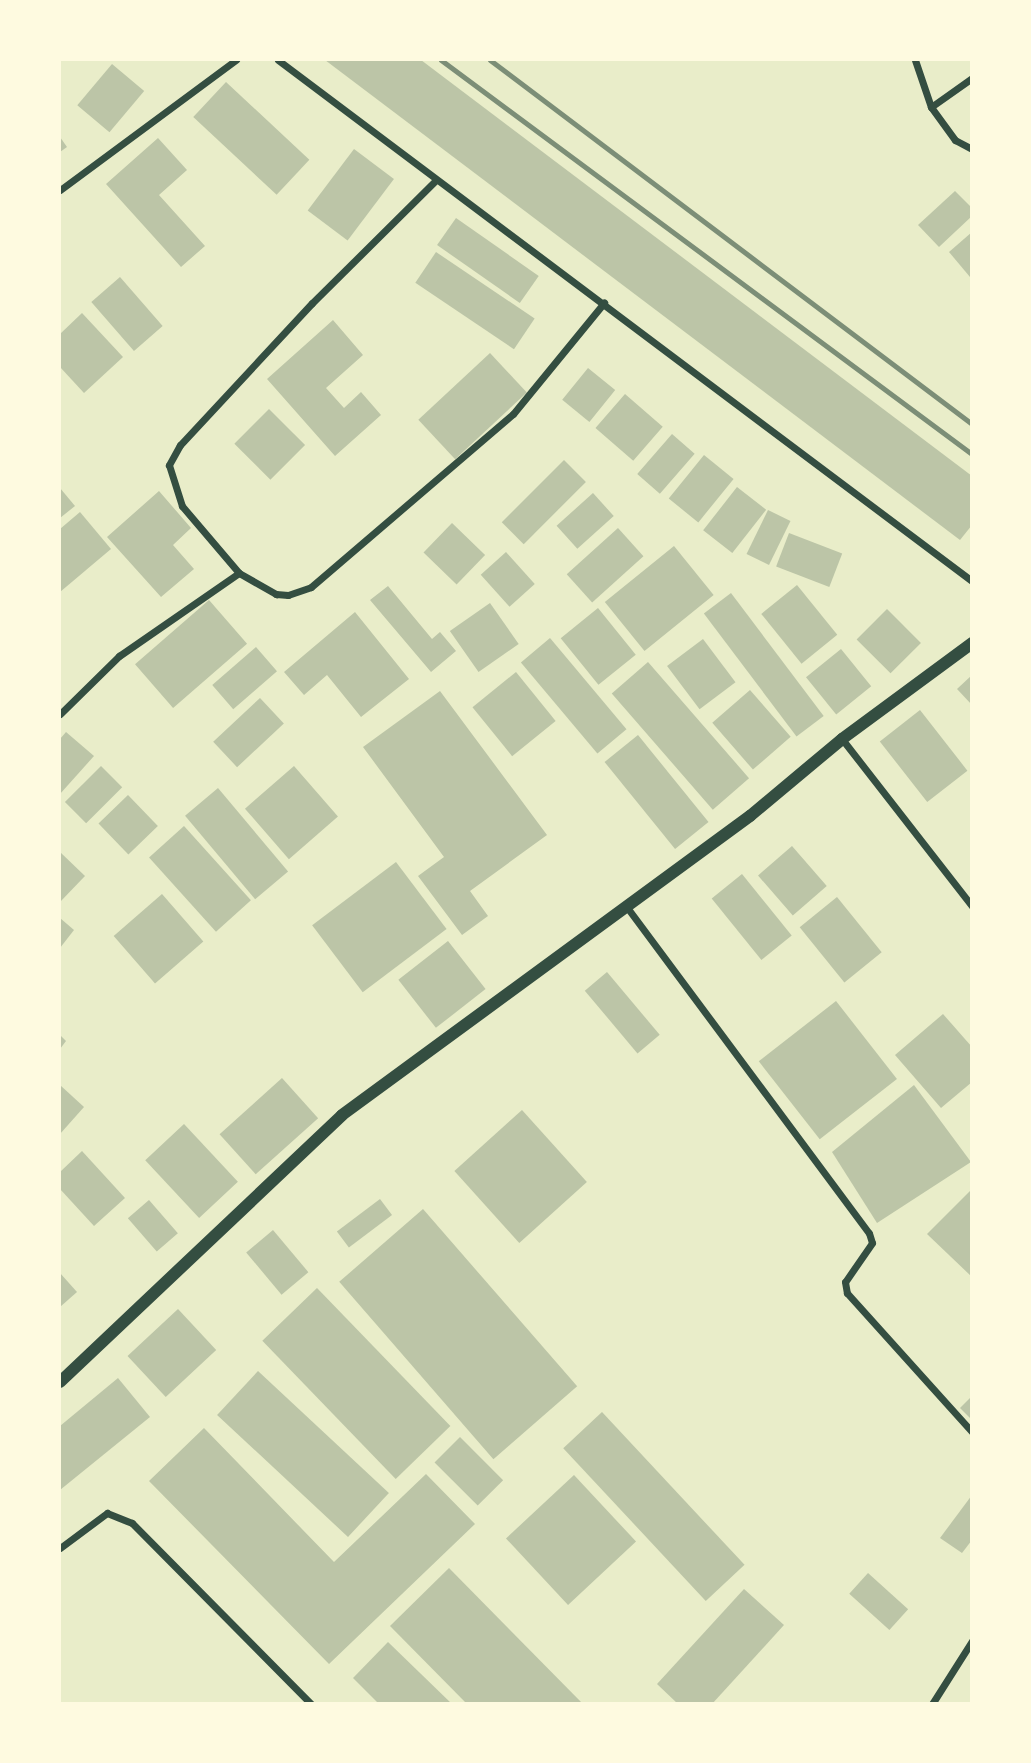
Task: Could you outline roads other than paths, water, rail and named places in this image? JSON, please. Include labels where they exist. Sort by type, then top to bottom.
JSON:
[{"type":"street","points":[[60,190],[236,60]]},
{"type":"street","points":[[278,60],[971,581]]},
{"type":"street","points":[[915,60],[931,107],[955,140],[971,149]]},
{"type":"street","points":[[931,107],[971,78]]},
{"type":"street","points":[[436,180],[312,303],[180,445],[169,464],[182,506],[236,574],[276,594],[288,596],[311,587],[513,414],[604,303]]},
{"type":"street","points":[[60,714],[119,656],[236,574]]},
{"type":"street","points":[[60,1382],[342,1115],[750,816],[842,739],[971,643]]},
{"type":"street","points":[[842,739],[971,906]]},
{"type":"street","points":[[626,906],[869,1233],[872,1243],[845,1282],[847,1293],[971,1432]]},
{"type":"street","points":[[60,1548],[107,1513],[132,1524],[311,1703]]},
{"type":"street","points":[[932,1703],[971,1641]]},
{"type":"railway","points":[[441,60],[972,454]]},
{"type":"railway","points":[[490,60],[972,424]]}]
